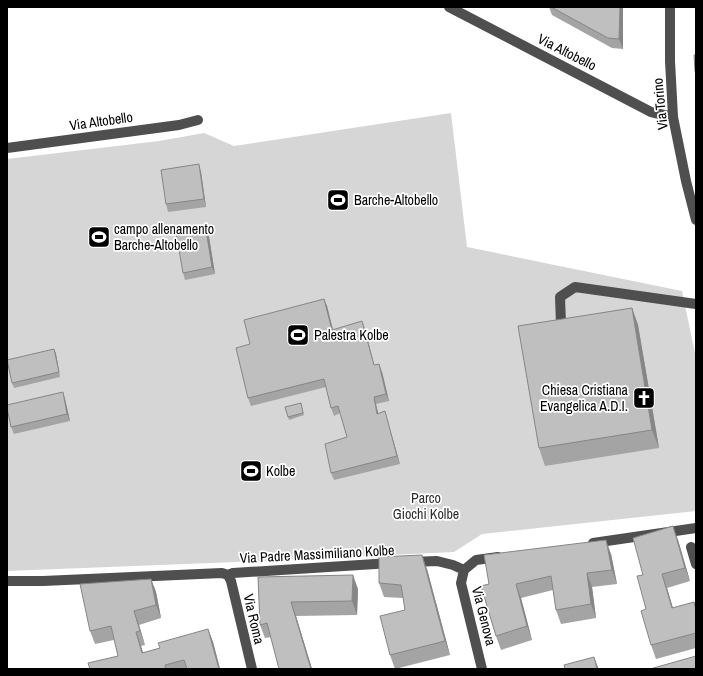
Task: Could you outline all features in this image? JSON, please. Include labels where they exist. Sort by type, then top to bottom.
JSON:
[{"type":"street","name":"Via Altobello","points":[[449,7],[651,112],[673,117]]},
{"type":"street","name":"Via Torino","points":[[670,7],[670,61],[673,117],[686,181],[696,220]]},
{"type":"street","name":"Via Altobello","points":[[7,148],[179,125],[198,120]]},
{"type":"street","points":[[562,324],[560,297],[576,287],[696,304]]},
{"type":"street","points":[[586,544],[696,528]]},
{"type":"street","points":[[691,547],[696,564]]},
{"type":"street","points":[[464,570],[476,560],[508,556]]},
{"type":"street","name":"Via Padre Massimiliano Kolbe","points":[[7,582],[222,573],[228,576],[233,573],[437,561],[453,565],[464,570]]},
{"type":"street","name":"Via Genova","points":[[464,570],[461,583],[482,669]]},
{"type":"street","name":"Via Roma","points":[[228,576],[233,587],[252,669]]},
{"type":"green space","name":"Parco Giochi Kolbe","points":[[451,113],[467,247],[682,291],[696,358],[696,511],[482,534],[454,552],[7,571],[7,159],[159,141],[204,133],[234,146]]},
{"type":"building","points":[[551,7],[620,7],[619,39],[608,38]]},
{"type":"building","points":[[694,55],[696,55],[696,73],[695,71]]},
{"type":"building","points":[[199,164],[204,199],[166,204],[161,170]]},
{"type":"building","points":[[206,230],[212,267],[183,273],[176,232]]},
{"type":"building","points":[[324,299],[332,330],[362,321],[374,365],[379,364],[386,394],[374,397],[377,414],[385,411],[397,456],[331,473],[325,444],[347,437],[338,406],[331,408],[324,379],[248,398],[236,348],[250,344],[244,320]]},
{"type":"building","points":[[632,308],[652,430],[539,448],[518,326]]},
{"type":"building","points":[[54,349],[59,372],[12,383],[7,360]]},
{"type":"building","points":[[63,392],[67,414],[11,427],[7,405]]},
{"type":"building","points":[[301,403],[303,413],[288,417],[285,407]]},
{"type":"building","points":[[673,526],[685,568],[662,574],[672,608],[694,602],[696,610],[696,633],[651,645],[641,611],[646,609],[637,576],[643,575],[633,538]]},
{"type":"building","points":[[606,540],[612,570],[587,573],[591,604],[556,610],[551,576],[516,584],[527,626],[496,636],[481,586],[489,584],[484,555]]},
{"type":"building","points":[[422,555],[445,641],[390,655],[380,616],[405,610],[401,585],[379,583],[379,557]]},
{"type":"building","points":[[353,575],[352,601],[291,602],[311,669],[279,669],[267,623],[260,625],[258,577]]},
{"type":"building","points":[[151,579],[156,605],[134,611],[140,631],[136,632],[142,653],[160,648],[158,643],[208,629],[219,669],[187,669],[184,660],[165,665],[166,669],[90,669],[88,663],[118,656],[111,626],[90,631],[80,584]]},
{"type":"building","points":[[696,656],[696,669],[650,669]]},
{"type":"building","points":[[594,657],[597,669],[565,669],[564,665]]},
{"type":"place","name":"Barche-Altobello","points":[[338,200]]},
{"type":"place","name":"campo allenamento Barche-Altobello","points":[[99,237]]},
{"type":"place","name":"Palestra Kolbe","points":[[298,335]]},
{"type":"place","name":"Chiesa Cristiana Evangelica A.D.I.","points":[[644,398]]},
{"type":"place","name":"Kolbe","points":[[251,471]]}]
